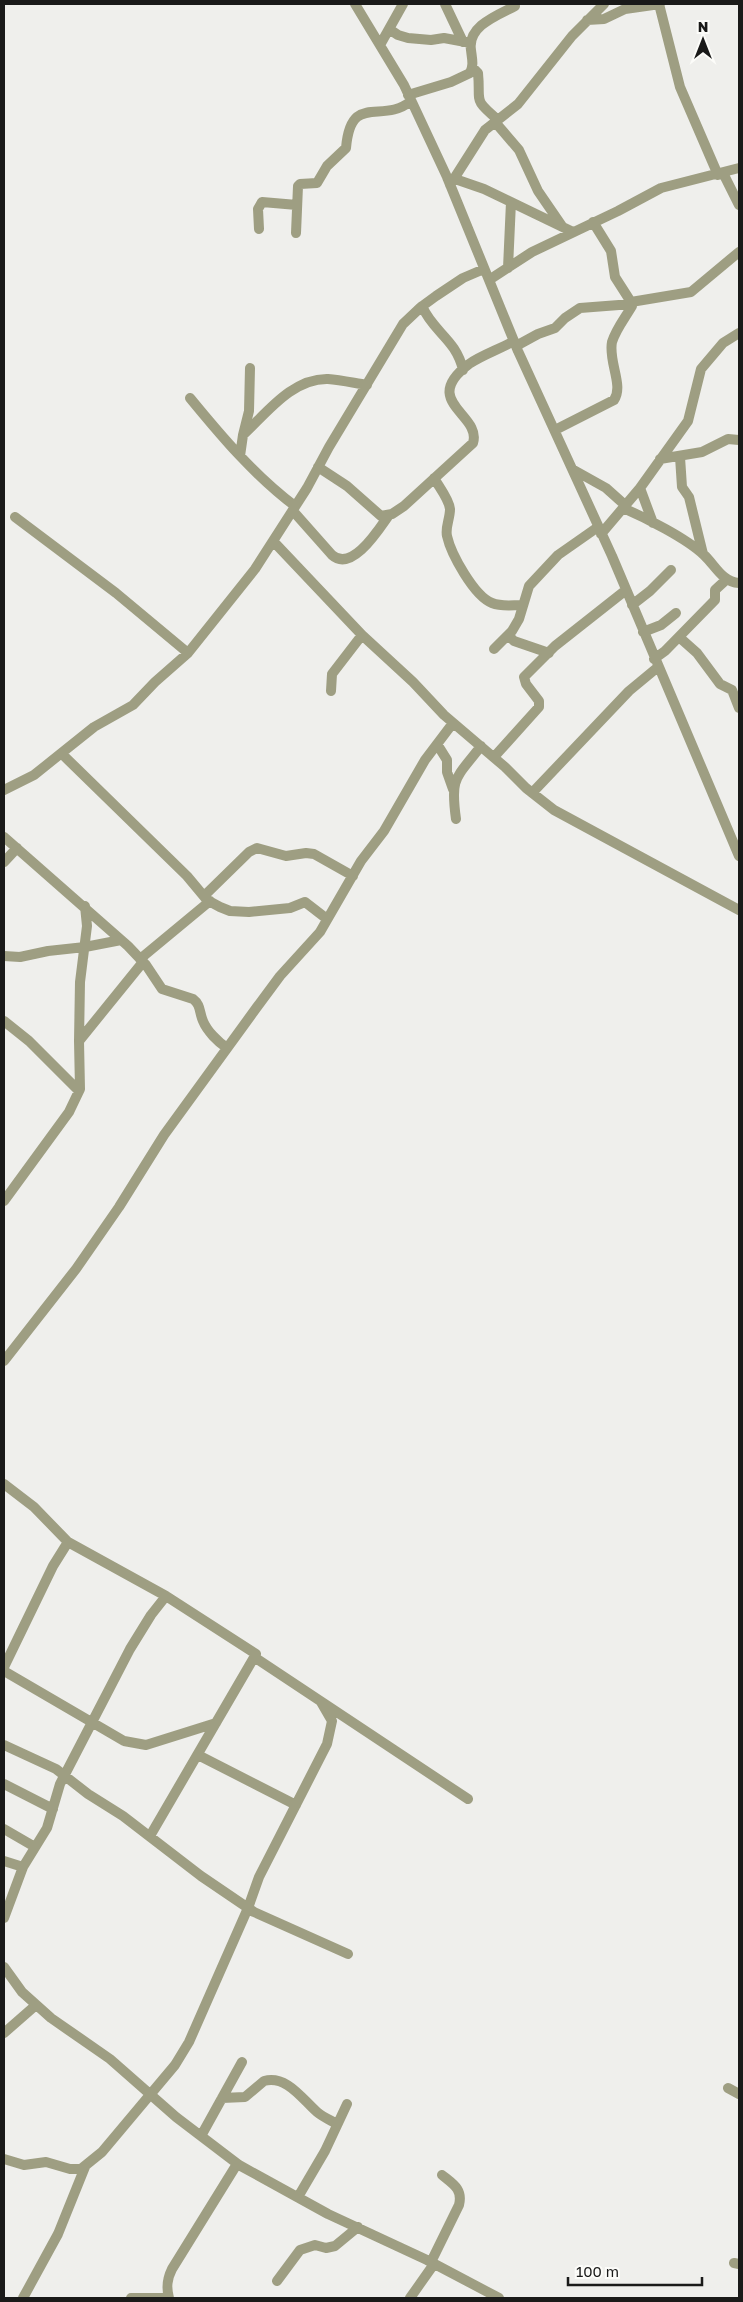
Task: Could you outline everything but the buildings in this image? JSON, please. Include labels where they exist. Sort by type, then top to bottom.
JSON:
[{"type":"street","points":[[355,4],[410,98],[452,182],[484,269],[515,344],[600,530],[738,852]]},
{"type":"street","points":[[380,45],[403,4]]},
{"type":"street","points":[[445,4],[467,42],[473,68],[478,73],[479,102],[497,121],[519,150],[538,191],[563,227]]},
{"type":"street","points":[[452,182],[485,130],[518,104],[549,63],[587,20],[604,4]]},
{"type":"street","points":[[587,20],[604,19],[625,9],[659,4],[680,87],[720,174],[739,205]]},
{"type":"street","points":[[467,42],[480,26],[515,6]]},
{"type":"street","points":[[389,29],[398,35],[408,38],[431,40],[444,38],[467,42]]},
{"type":"street","points":[[296,233],[298,186],[300,184],[317,183],[326,166],[346,148],[349,127],[353,120],[362,114],[401,108],[410,98],[464,77],[473,68]]},
{"type":"street","points":[[489,280],[532,252],[661,188],[739,168]]},
{"type":"street","points":[[452,182],[472,184],[573,232]]},
{"type":"street","points":[[508,268],[511,244],[511,202]]},
{"type":"street","points":[[259,229],[258,209],[260,203],[297,206]]},
{"type":"street","points":[[593,222],[611,251],[615,277],[632,303]]},
{"type":"street","points":[[318,467],[347,486],[381,516],[389,515],[404,506],[473,443],[474,438],[469,426],[451,400],[449,392],[454,379],[470,363],[556,328],[565,318],[580,308],[632,303],[690,292],[739,252]]},
{"type":"street","points":[[4,790],[34,775],[94,727],[133,705],[155,682],[188,653],[249,577],[273,541],[367,385],[391,341],[403,324],[422,306],[463,278],[484,269]]},
{"type":"street","points":[[555,430],[602,407],[614,400],[618,395],[612,366],[612,342],[632,303]]},
{"type":"street","points":[[422,306],[431,321],[457,350],[463,370]]},
{"type":"street","points":[[494,648],[508,635],[519,620],[522,604],[529,586],[558,555],[600,530],[640,488],[688,421],[702,369],[723,343],[739,333]]},
{"type":"street","points":[[240,456],[242,435],[249,411],[250,368]]},
{"type":"street","points":[[242,435],[279,399],[299,387],[316,380],[328,379],[367,385]]},
{"type":"street","points":[[190,398],[240,456],[294,508],[332,555],[340,560],[353,556],[375,535],[389,515]]},
{"type":"street","points":[[660,459],[702,452],[728,438],[739,440]]},
{"type":"street","points":[[680,457],[682,487],[689,497],[703,554]]},
{"type":"street","points":[[532,793],[715,600],[715,590],[735,583],[686,541],[624,506],[606,488],[572,469]]},
{"type":"street","points":[[434,478],[450,510],[446,534],[449,543],[472,585],[482,598],[490,602],[502,606],[522,604]]},
{"type":"street","points":[[640,488],[653,523]]},
{"type":"street","points":[[15,517],[116,593],[188,653]]},
{"type":"street","points":[[273,541],[362,635],[454,723],[532,793],[554,810],[739,910]]},
{"type":"street","points":[[632,605],[650,592],[671,570]]},
{"type":"street","points":[[494,757],[539,707],[539,701],[524,679],[548,652],[626,590]]},
{"type":"street","points":[[643,632],[661,625],[676,613]]},
{"type":"street","points":[[331,691],[332,674],[362,635]]},
{"type":"street","points":[[508,635],[514,641],[548,652]]},
{"type":"street","points":[[679,637],[697,653],[720,684],[732,690],[739,708]]},
{"type":"street","points":[[4,1361],[76,1269],[119,1207],[164,1135],[280,976],[320,932],[361,860],[384,831],[437,744],[454,723]]},
{"type":"street","points":[[437,744],[447,760],[447,772],[453,789],[456,819]]},
{"type":"street","points":[[453,789],[458,775],[481,746]]},
{"type":"street","points":[[62,754],[158,847],[207,899],[230,911],[249,912],[290,908],[305,902],[327,919]]},
{"type":"street","points":[[4,837],[85,906],[121,940],[142,961],[162,989],[197,1002],[202,1021],[228,1048]]},
{"type":"street","points":[[4,862],[17,848]]},
{"type":"street","points":[[79,1041],[142,961],[207,899],[249,852],[257,848],[286,856],[306,853],[314,854],[353,876]]},
{"type":"street","points":[[4,1201],[69,1112],[79,1091],[80,982],[85,947],[85,906]]},
{"type":"street","points":[[4,956],[20,957],[121,940]]},
{"type":"street","points":[[4,1021],[29,1042],[79,1091]]},
{"type":"street","points":[[4,1484],[34,1507],[68,1542],[166,1596],[256,1654],[150,1836]]},
{"type":"street","points":[[68,1542],[48,1575],[4,1668],[124,1742],[146,1745],[216,1723]]},
{"type":"street","points":[[4,1918],[23,1867],[47,1828],[57,1792],[65,1775],[130,1649],[151,1615],[166,1596]]},
{"type":"street","points":[[254,1657],[468,1799]]},
{"type":"street","points":[[4,2159],[24,2165],[46,2162],[76,2170],[85,2167],[102,2152],[175,2065],[189,2042],[248,1908],[259,1877],[320,1761],[331,1732],[332,1721],[321,1702]]},
{"type":"street","points":[[4,1746],[46,1763],[65,1775],[88,1794],[123,1816],[201,1876],[248,1908],[348,1954]]},
{"type":"street","points":[[198,1755],[296,1805]]},
{"type":"street","points":[[4,1784],[53,1809]]},
{"type":"street","points":[[4,1829],[35,1847]]},
{"type":"street","points":[[4,1861],[23,1867]]},
{"type":"street","points":[[4,1967],[22,1992],[36,2005],[110,2059],[237,2164],[499,2298]]},
{"type":"street","points":[[4,2033],[36,2005]]},
{"type":"street","points":[[201,2136],[242,2062]]},
{"type":"street","points":[[222,2098],[245,2096],[264,2080],[275,2081],[292,2087],[316,2111],[337,2124]]},
{"type":"street","points":[[728,2088],[739,2094]]},
{"type":"street","points":[[298,2196],[321,2158],[348,2104]]},
{"type":"street","points":[[131,2298],[169,2298],[167,2283],[172,2269],[237,2164]]},
{"type":"street","points":[[23,2298],[58,2234],[85,2167]]},
{"type":"street","points":[[410,2298],[432,2263],[459,2205],[460,2191],[442,2175]]},
{"type":"street","points":[[277,2280],[300,2250],[315,2245],[326,2248],[335,2246],[358,2227]]}]
